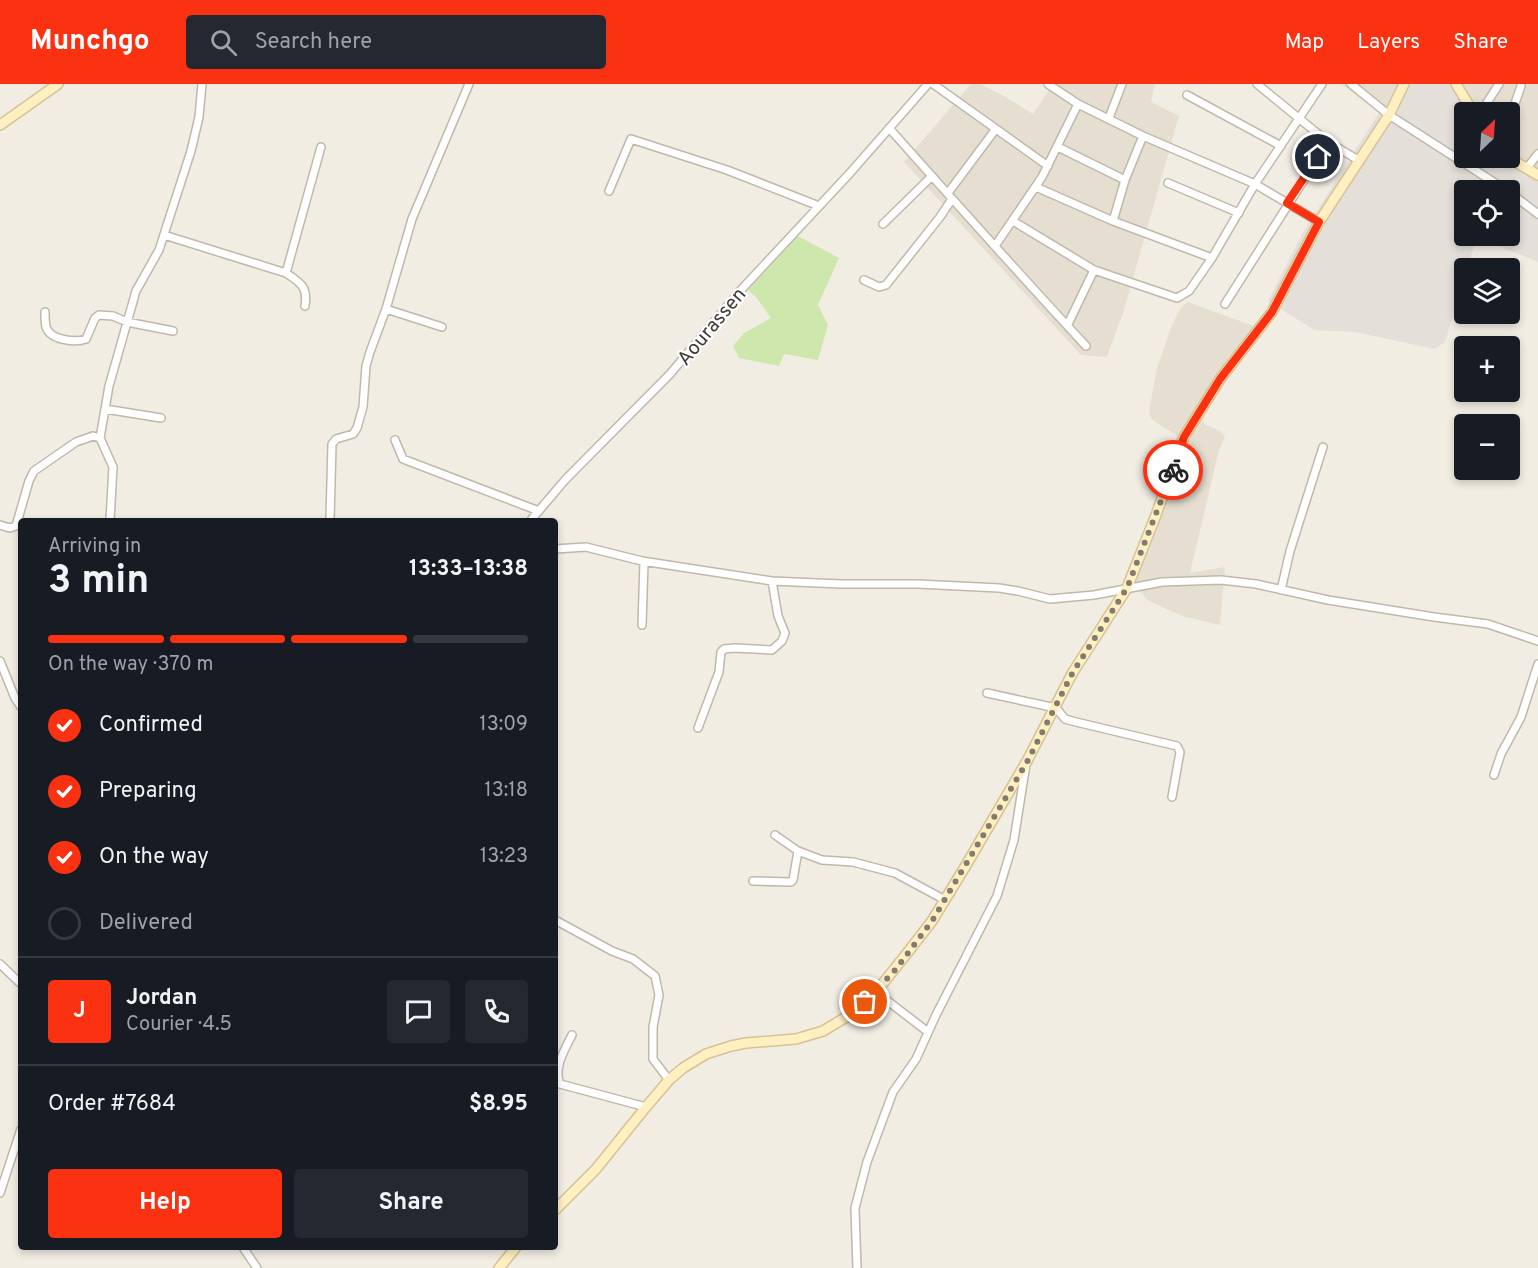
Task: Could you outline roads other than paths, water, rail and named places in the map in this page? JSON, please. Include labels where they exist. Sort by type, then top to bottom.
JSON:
[{"type":"street","points":[[0,125],[58,84]]},
{"type":"street","points":[[110,518],[113,467],[100,438],[109,386],[136,291],[152,264],[164,235],[191,151],[200,112],[202,84]]},
{"type":"street","points":[[330,518],[332,444],[336,439],[353,434],[357,428],[364,399],[366,366],[386,309],[412,219],[470,84]]},
{"type":"street","name":"Aourassen","points":[[533,518],[565,480],[670,374],[740,291],[928,84]]},
{"type":"street","points":[[933,84],[1048,166]]},
{"type":"street","points":[[1048,84],[1078,104],[1143,136],[1256,184],[1319,222]]},
{"type":"street","points":[[1109,118],[1122,84]]},
{"type":"street","points":[[1257,84],[1328,142],[1360,161]]},
{"type":"street","points":[[1013,221],[1094,270],[1178,298],[1189,291],[1212,258],[1256,184],[1322,84]]},
{"type":"street","points":[[1351,84],[1389,115],[1491,180]]},
{"type":"street","points":[[558,1207],[596,1169],[669,1080],[683,1068],[706,1054],[746,1043],[796,1039],[823,1030],[853,1013],[876,992],[914,944],[945,900],[1027,762],[1073,672],[1127,588],[1184,437],[1220,379],[1272,312],[1319,222],[1389,115],[1404,84]]},
{"type":"street","points":[[1456,84],[1467,102]]},
{"type":"street","points":[[1487,102],[1499,84]]},
{"type":"street","points":[[1516,102],[1521,86]]},
{"type":"street","points":[[1187,95],[1281,146]]},
{"type":"street","points":[[995,246],[1036,187],[1078,104]]},
{"type":"street","points":[[889,128],[1030,287],[1068,324],[1086,346]]},
{"type":"street","points":[[864,280],[879,287],[886,285],[940,217],[950,196],[995,130]]},
{"type":"street","points":[[1113,221],[1125,180],[1143,136]]},
{"type":"street","points":[[609,191],[631,139],[727,170],[819,206]]},
{"type":"street","points":[[1225,304],[1287,203],[1328,142]]},
{"type":"street","points":[[286,273],[321,147]]},
{"type":"street","points":[[1058,147],[1125,180]]},
{"type":"street","points":[[1526,169],[1538,154]]},
{"type":"street","points":[[1520,165],[1538,175]]},
{"type":"street","points":[[883,224],[932,176]]},
{"type":"street","points":[[1168,183],[1239,213]]},
{"type":"street","points":[[1036,187],[1113,221],[1212,258]]},
{"type":"street","points":[[1520,200],[1538,214]]},
{"type":"street","points":[[164,235],[286,273],[304,288],[307,294],[305,306]]},
{"type":"street","points":[[1068,324],[1094,270]]},
{"type":"street","points":[[386,309],[442,327]]},
{"type":"street","points":[[45,312],[46,327],[49,333],[76,341],[86,339],[95,318],[99,315],[173,331]]},
{"type":"street","points":[[105,409],[160,418]]},
{"type":"street","points":[[18,518],[29,481],[36,469],[76,442],[93,436],[100,438]]},
{"type":"street","points":[[395,440],[403,459],[539,511]]},
{"type":"street","points":[[1281,590],[1290,551],[1323,447]]},
{"type":"street","points":[[0,525],[10,528],[16,526],[18,519]]},
{"type":"street","points":[[558,549],[586,548],[644,562],[772,581],[999,588],[1050,599],[1094,595],[1182,580],[1221,580],[1256,584],[1328,600],[1488,624],[1538,641]]},
{"type":"street","points":[[642,625],[644,562]]},
{"type":"street","points":[[698,728],[719,672],[721,652],[724,649],[735,648],[772,650],[784,637],[785,633],[778,616],[772,581]]},
{"type":"street","points":[[0,661],[18,702]]},
{"type":"street","points":[[1494,775],[1501,754],[1521,717],[1538,664]]},
{"type":"street","points":[[987,693],[1056,708],[1065,718],[1076,722],[1177,746],[1180,752],[1172,797]]},
{"type":"street","points":[[857,1268],[855,1208],[867,1162],[893,1092],[916,1059],[997,896],[1014,840],[1027,762]]},
{"type":"street","points":[[775,835],[798,851],[822,860],[853,862],[895,873],[945,900]]},
{"type":"street","points":[[753,881],[791,882],[798,851]]},
{"type":"street","points":[[558,922],[612,951],[633,959],[655,976],[659,995],[653,1027],[653,1059],[669,1080]]},
{"type":"street","points":[[0,964],[18,981]]},
{"type":"street","points":[[876,992],[928,1032]]},
{"type":"street","points":[[558,1073],[562,1056],[572,1035]]},
{"type":"street","points":[[558,1079],[560,1084],[646,1107]]},
{"type":"street","points":[[0,1193],[18,1138]]},
{"type":"street","points":[[246,1250],[257,1268]]},
{"type":"street","points":[[499,1268],[514,1250]]}]
